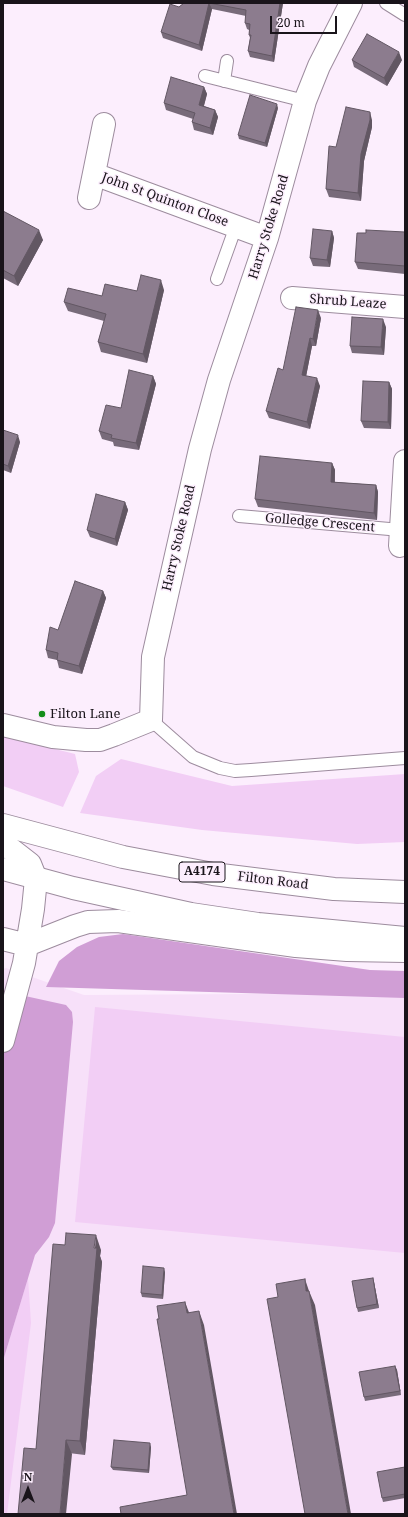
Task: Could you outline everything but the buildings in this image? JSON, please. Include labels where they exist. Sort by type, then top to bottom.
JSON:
[{"type":"street","name":"Harry Stoke Road","points":[[151,720],[152,657],[200,449],[219,380],[267,238],[305,101],[319,66],[351,3]]},
{"type":"street","name":"John St Quinton Close","points":[[89,198],[104,124]]},
{"type":"street","name":"John St Quinton Close","points":[[94,174],[267,238]]},
{"type":"street","name":"Shrub Leaze","points":[[292,298],[405,307]]},
{"type":"street","name":"Golledge Crescent","points":[[400,538],[405,461]]},
{"type":"street","points":[[3,725],[53,737],[86,740],[107,737],[151,720]]},
{"type":"street","name":"Filton Road","points":[[3,825],[123,857],[213,874],[334,889],[405,892]]},
{"type":"street","points":[[3,843],[30,864],[36,879],[28,945],[3,1041]]},
{"type":"street","points":[[3,869],[36,879],[128,901],[206,916],[314,931],[405,938]]},
{"type":"street","points":[[3,939],[28,945],[75,926],[103,921],[125,922],[296,946],[347,950],[405,951]]},
{"type":"lane","points":[[386,3],[405,14]]},
{"type":"lane","points":[[224,80],[227,62]]},
{"type":"lane","points":[[206,76],[305,101]]},
{"type":"lane","name":"John St Quinton Close","points":[[217,279],[236,226]]},
{"type":"lane","name":"Golledge Crescent","points":[[239,516],[400,538]]},
{"type":"lane","points":[[151,720],[193,757],[220,768],[235,771],[405,758]]},
{"type":"shaded area","points":[[3,736],[75,754],[79,772],[63,807],[3,786]]},
{"type":"shaded area","points":[[121,759],[232,786],[405,774],[405,842],[357,844],[202,830],[80,813],[96,776]]},
{"type":"shaded area","points":[[123,934],[370,970],[405,971],[405,998],[46,987],[59,961],[77,947],[99,937]]},
{"type":"shaded area","points":[[6,968],[84,995],[405,993],[405,1514],[3,1514],[3,969]]},
{"type":"shaded area","points":[[16,994],[66,1005],[72,1012],[73,1022],[55,1223],[49,1237],[35,1255],[3,1361],[3,1041]]},
{"type":"shaded area","points":[[95,1007],[405,1037],[405,1253],[75,1222]]},
{"type":"shaded area","points":[[28,1278],[31,1323],[7,1514],[3,1514],[3,1361]]},
{"type":"place","name":"Filton Lane","points":[[42,714]]}]
